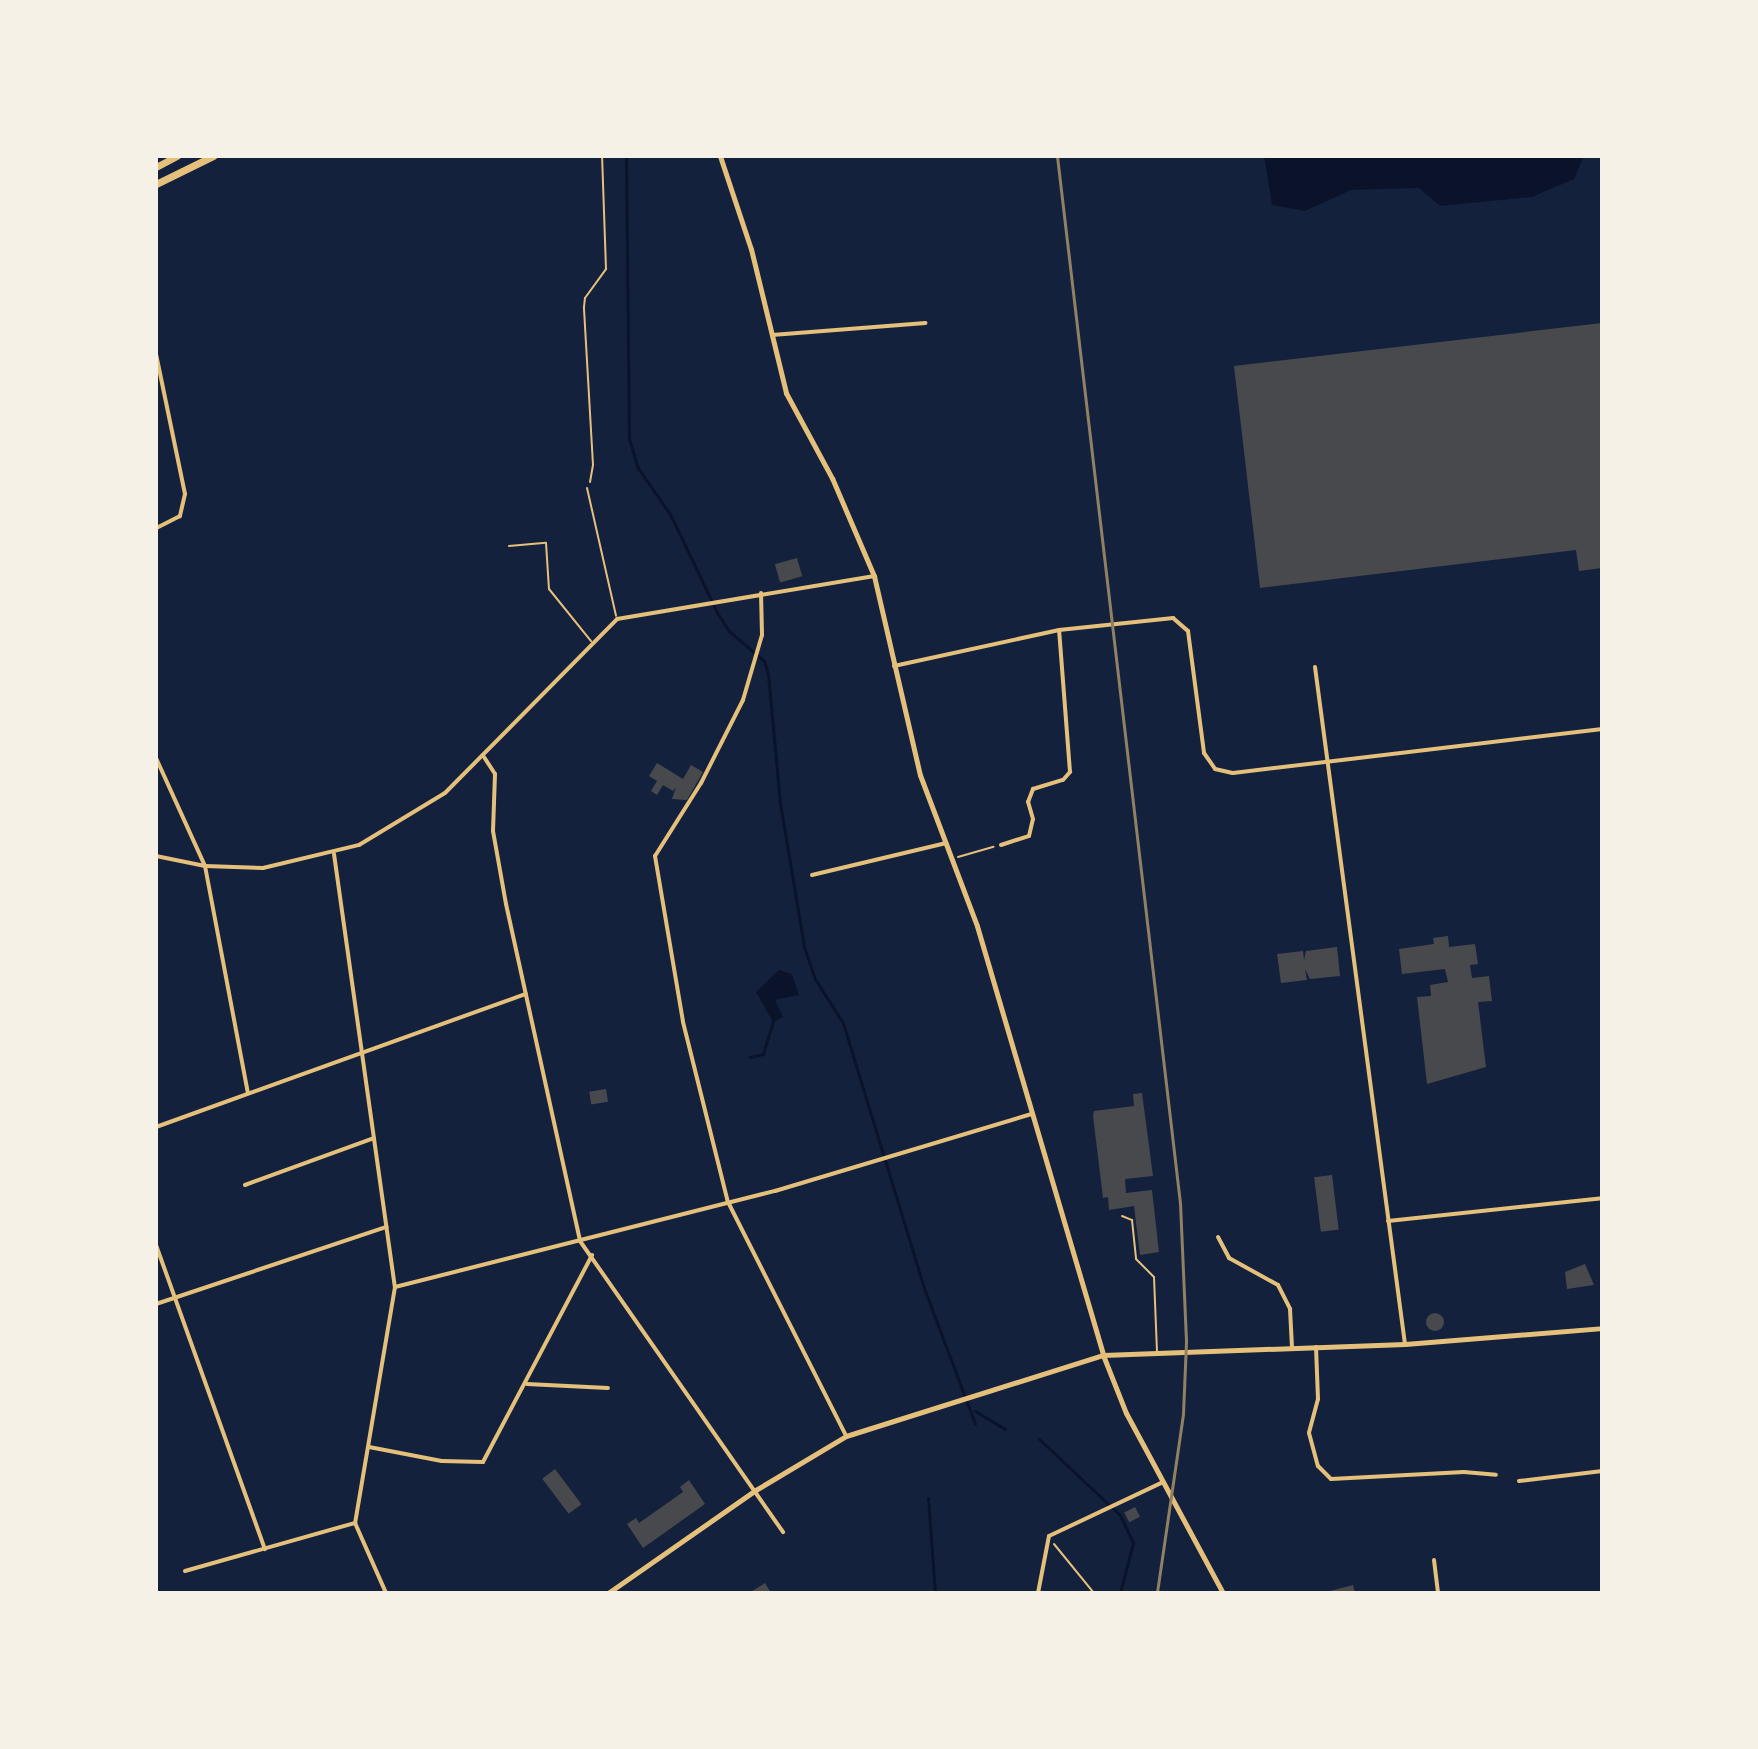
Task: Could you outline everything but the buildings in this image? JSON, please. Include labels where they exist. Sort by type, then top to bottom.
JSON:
[{"type":"highway","points":[[156,167],[177,156]]},
{"type":"highway","points":[[156,184],[213,156]]},
{"type":"main road","points":[[720,156],[786,393],[832,478],[874,576],[920,775],[953,858],[1103,1355],[1126,1413],[1223,1593]]},
{"type":"main road","points":[[608,1593],[754,1491],[846,1436],[1103,1355],[1405,1344],[1602,1328]]},
{"type":"street","points":[[772,335],[926,323]]},
{"type":"street","points":[[156,354],[185,494],[180,516],[156,528]]},
{"type":"street","points":[[156,856],[205,866],[278,866],[334,854],[421,810],[484,757],[591,642],[617,619],[874,576]]},
{"type":"street","points":[[761,593],[759,650],[753,667],[714,760],[655,856],[683,1022],[728,1202],[846,1436]]},
{"type":"street","points":[[894,666],[1059,630],[1178,620],[1188,631],[1202,744],[1209,763],[1233,773],[1602,729]]},
{"type":"street","points":[[1001,845],[1029,836],[1033,819],[1028,802],[1033,789],[1063,780],[1070,772],[1059,630]]},
{"type":"street","points":[[1315,667],[1405,1344]]},
{"type":"street","points":[[484,757],[495,774],[493,831],[580,1241],[783,1532]]},
{"type":"street","points":[[156,758],[205,866],[248,1094]]},
{"type":"street","points":[[812,875],[946,843]]},
{"type":"street","points":[[334,854],[395,1287],[355,1523],[386,1593]]},
{"type":"street","points":[[156,1127],[526,994]]},
{"type":"street","points":[[395,1287],[775,1191],[1031,1114]]},
{"type":"street","points":[[245,1185],[374,1138]]},
{"type":"street","points":[[1388,1221],[1602,1198]]},
{"type":"street","points":[[156,1304],[386,1227]]},
{"type":"street","points":[[1218,1237],[1229,1258],[1278,1285],[1290,1309],[1292,1348]]},
{"type":"street","points":[[156,1245],[265,1549]]},
{"type":"street","points":[[368,1447],[479,1463],[490,1455],[592,1255]]},
{"type":"street","points":[[1316,1347],[1318,1399],[1309,1433],[1318,1466],[1331,1479],[1464,1472],[1496,1475]]},
{"type":"street","points":[[526,1384],[608,1388]]},
{"type":"street","points":[[1519,1481],[1602,1471]]},
{"type":"street","points":[[1038,1593],[1049,1536],[1163,1482]]},
{"type":"street","points":[[185,1571],[355,1523]]},
{"type":"street","points":[[1434,1560],[1438,1593]]},
{"type":"lane","points":[[587,488],[617,619]]},
{"type":"lane","points":[[509,546],[546,543],[549,589],[591,642]]},
{"type":"lane","points":[[1122,1216],[1132,1220],[1136,1259],[1154,1277],[1157,1353]]},
{"type":"path","points":[[587,488],[593,465],[584,307],[585,298],[606,269],[602,156]]},
{"type":"path","points":[[953,858],[1001,845]]},
{"type":"path","points":[[1049,1536],[1094,1593]]},
{"type":"water","points":[[1264,156],[1584,156],[1574,179],[1532,197],[1440,206],[1419,188],[1351,190],[1305,211],[1272,205]]},
{"type":"water","points":[[779,970],[792,974],[799,995],[775,1000],[783,1017],[773,1022],[756,992]]},
{"type":"waterway","points":[[626,156],[629,439],[638,468],[670,514],[718,614],[729,631],[764,661],[768,674],[780,803],[804,947],[815,979],[843,1023],[924,1288],[975,1424]]},
{"type":"waterway","points":[[750,1057],[763,1054],[773,1022]]},
{"type":"waterway","points":[[975,1411],[1005,1429]]},
{"type":"waterway","points":[[1039,1439],[1120,1515],[1133,1543],[1120,1593]]},
{"type":"waterway","points":[[928,1498],[935,1593]]},
{"type":"railway","points":[[1057,156],[1180,1203],[1186,1342],[1183,1414],[1157,1593]]}]
